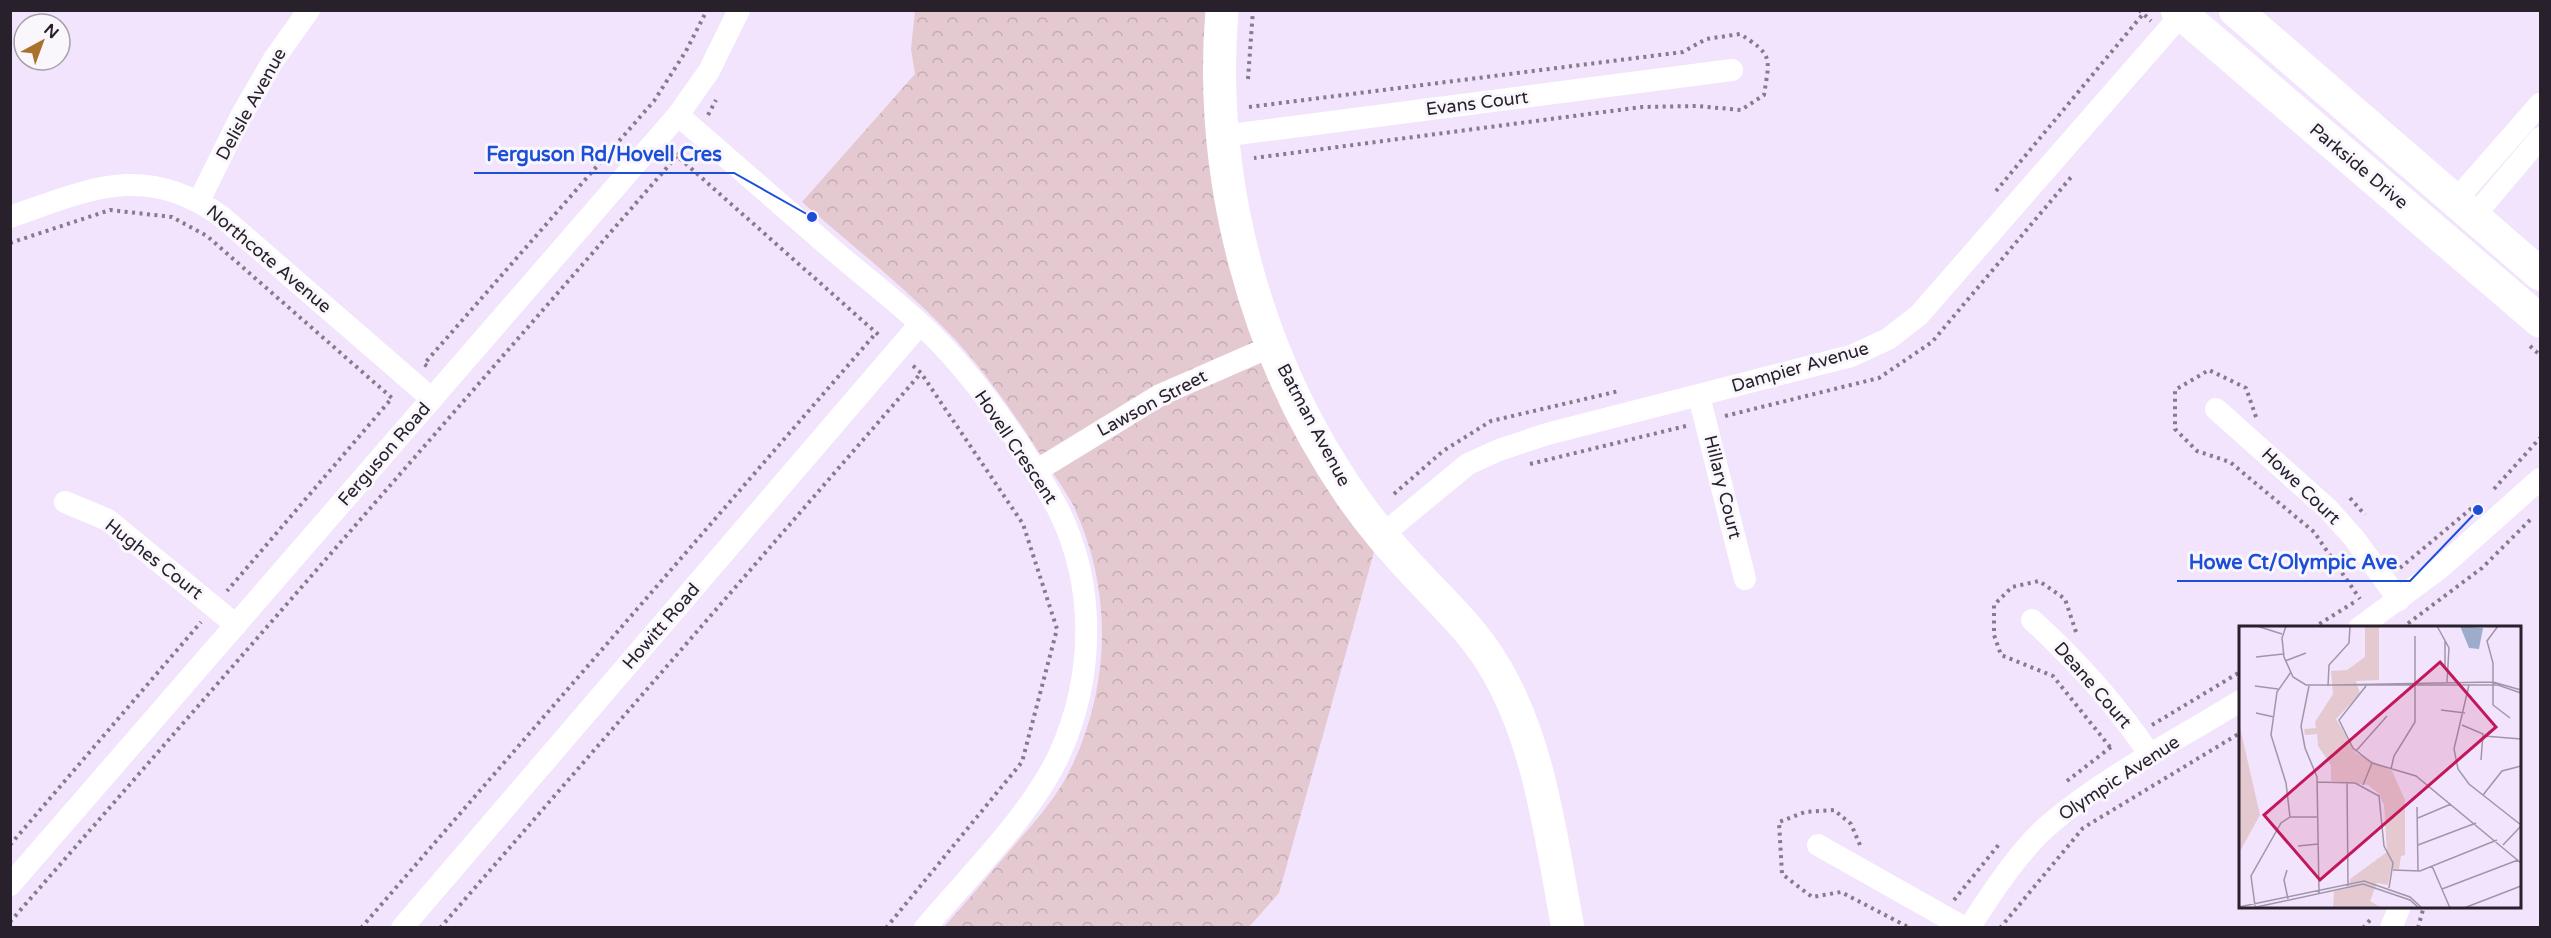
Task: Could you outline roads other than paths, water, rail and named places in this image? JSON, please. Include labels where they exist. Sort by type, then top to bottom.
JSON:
[{"type":"street","name":"Delisle Avenue","points":[[199,201],[241,116],[274,58],[309,10]]},
{"type":"street","name":"Ferguson Road","points":[[10,885],[678,115],[709,71],[739,10]]},
{"type":"street","name":"Batman Avenue","points":[[1222,10],[1219,91],[1237,134],[1231,197],[1252,288],[1272,346],[1320,444],[1351,495],[1392,527],[1492,662],[1517,713],[1537,773],[1568,927]]},
{"type":"street","name":"Parkside Drive","points":[[2235,10],[2541,274]]},
{"type":"street","name":"Parkside Drive","points":[[2181,12],[2541,321]]},
{"type":"street","name":"Dampier Avenue","points":[[1392,527],[1468,464],[1498,450],[1547,434],[1851,356],[1888,339],[1919,315],[2181,12]]},
{"type":"street","name":"Evans Court","points":[[1237,134],[1732,70]]},
{"type":"street","points":[[2441,236],[2465,208],[2541,104]]},
{"type":"street","name":"Hovell Crescent","points":[[678,115],[938,341],[985,396],[1036,471],[1061,515],[1074,547],[1084,591],[1087,632],[1085,674],[1076,711],[1059,754],[1032,799],[925,927]]},
{"type":"street","points":[[2465,208],[2541,138]]},
{"type":"street","name":"Northcote Avenue","points":[[10,217],[90,189],[130,184],[162,188],[199,201],[221,216],[439,391]]},
{"type":"street","name":"Howitt Road","points":[[402,927],[920,324]]},
{"type":"street","name":"Lawson Street","points":[[1036,471],[1160,395],[1272,346]]},
{"type":"street","name":"Hillary Court","points":[[1699,396],[1745,579]]},
{"type":"street","name":"Howe Court","points":[[2216,409],[2328,509],[2354,538],[2399,600]]},
{"type":"street","points":[[2360,626],[2399,600],[2447,562],[2541,479]]},
{"type":"street","name":"Hughes Court","points":[[65,502],[108,520],[236,625]]},
{"type":"street","name":"Deane Court","points":[[2032,620],[2100,688],[2128,722],[2150,755]]},
{"type":"street","name":"Olympic Avenue","points":[[1967,927],[2002,877],[2050,824],[2150,755],[2239,702]]},
{"type":"street","points":[[1818,845],[1967,927]]},
{"type":"street","points":[[2391,927],[2399,908]]},
{"type":"place","name":"Ferguson Rd/Hovell Cres","points":[[812,217]]},
{"type":"place","name":"Howe Ct/Olympic Ave","points":[[2478,510]]}]
